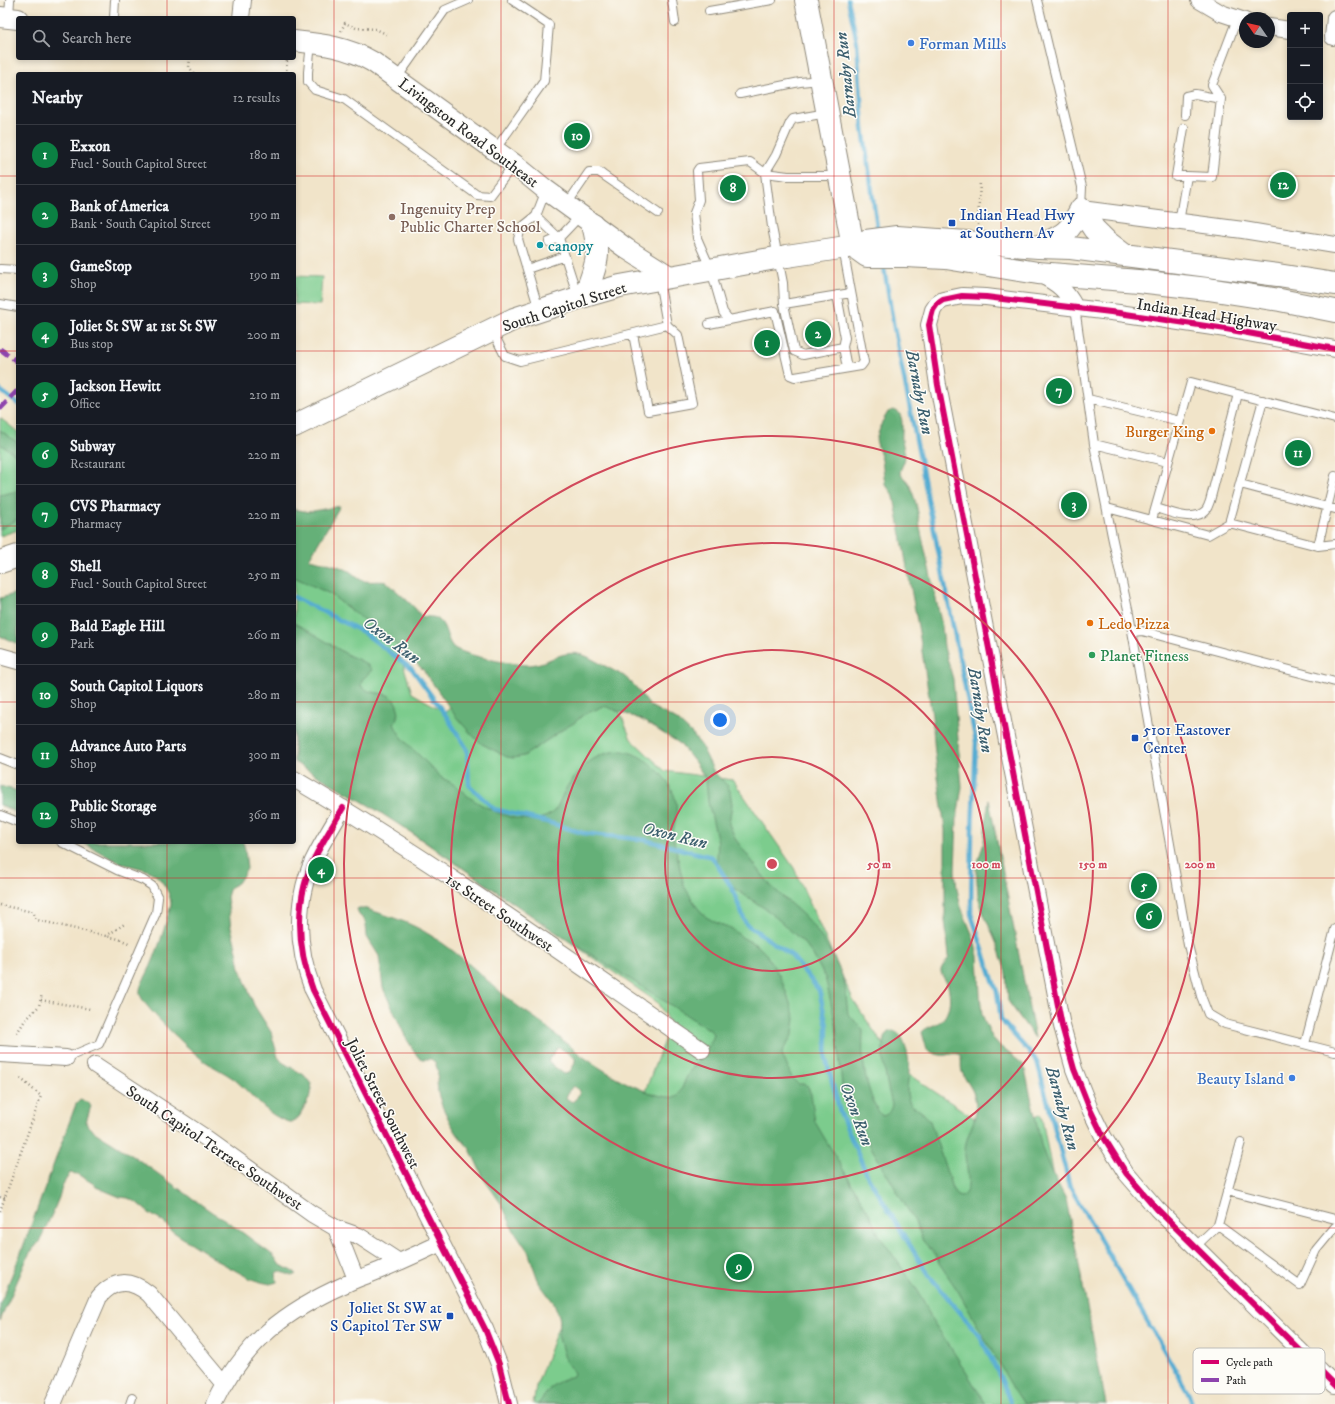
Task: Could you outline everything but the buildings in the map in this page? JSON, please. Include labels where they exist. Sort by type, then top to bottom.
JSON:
[{"type":"main road","points":[[806,0],[827,113],[857,248]]},
{"type":"main road","points":[[1038,247],[1064,235],[1073,225],[1081,209]]},
{"type":"main road","points":[[1081,209],[1094,229],[1106,241],[1123,254]]},
{"type":"main road","points":[[580,215],[597,238],[598,250],[595,268],[581,297]]},
{"type":"main road","name":"Indian Head Highway","points":[[857,248],[901,246],[1071,248],[1335,284]]},
{"type":"main road","name":"Indian Head Highway","points":[[901,246],[946,258],[1038,273],[1138,280],[1208,288],[1335,311]]},
{"type":"main road","name":"South Capitol Street","points":[[296,425],[514,319],[581,297],[620,286],[665,278],[778,258],[857,248]]},
{"type":"main road","points":[[0,562],[16,557]]},
{"type":"street","points":[[241,16],[243,0]]},
{"type":"street","points":[[1199,0],[1222,13],[1239,19]]},
{"type":"street","points":[[1329,36],[1335,18]]},
{"type":"street","points":[[1275,28],[1287,30]]},
{"type":"street","name":"Livingston Road Southeast","points":[[298,48],[334,46],[366,58],[397,78],[495,150],[546,190],[665,278]]},
{"type":"street","points":[[1081,209],[1243,230],[1335,245]]},
{"type":"street","points":[[1038,273],[1056,283],[1064,290],[1075,307]]},
{"type":"street","name":"Indian Head Highway","points":[[1298,1348],[1157,1209],[1126,1173],[1103,1136],[1089,1107],[1074,1069],[1062,1026],[938,385],[929,325],[933,310],[937,304],[943,300],[962,296],[986,297],[1075,307],[1226,329],[1335,349]]},
{"type":"street","points":[[0,656],[16,660]]},
{"type":"street","name":"1st Street Southwest","points":[[296,780],[343,808],[492,906],[702,1050]]},
{"type":"street","name":"Joliet Street Southwest","points":[[343,808],[317,853],[305,885],[300,911],[300,941],[304,961],[313,990],[484,1329],[499,1364],[509,1404]]},
{"type":"street","points":[[0,1054],[66,1058]]},
{"type":"street","name":"South Capitol Terrace Southwest","points":[[95,1065],[206,1138],[312,1214],[336,1228],[359,1236],[399,1262]]},
{"type":"street","points":[[336,1228],[356,1279]]},
{"type":"street","points":[[215,1404],[225,1385],[251,1347],[283,1318],[305,1304],[356,1279],[441,1243]]},
{"type":"street","points":[[52,1404],[99,1297],[109,1288],[121,1283],[133,1284],[149,1294],[225,1385]]},
{"type":"street","name":"Indian Head Highway","points":[[1325,1375],[1335,1385]]},
{"type":"lane","points":[[114,16],[115,0]]},
{"type":"lane","points":[[397,78],[446,10],[468,0]]},
{"type":"lane","points":[[495,150],[544,81],[549,25],[512,0]]},
{"type":"lane","points":[[672,0],[675,22]]},
{"type":"lane","points":[[710,11],[772,0]]},
{"type":"lane","points":[[1037,0],[1082,187],[1081,209]]},
{"type":"lane","points":[[1184,128],[1176,176],[1212,177],[1221,99],[1212,85],[1239,24]]},
{"type":"lane","points":[[298,48],[308,72],[308,82],[315,90],[344,99],[477,195],[490,196],[514,164]]},
{"type":"lane","points":[[740,94],[800,82],[821,80]]},
{"type":"lane","points":[[1185,115],[1186,96],[1195,94],[1221,99]]},
{"type":"lane","points":[[827,113],[794,119],[790,123],[776,155],[765,173],[772,227],[783,283],[784,304],[794,351],[803,355],[843,348]]},
{"type":"lane","points":[[729,320],[723,312],[711,270],[696,238],[694,213],[699,200],[697,171],[700,168],[750,162],[765,173],[788,176],[840,176]]},
{"type":"lane","points":[[549,242],[560,238],[580,215],[589,172],[595,172],[603,175],[658,213]]},
{"type":"lane","points":[[1179,222],[1187,176]]},
{"type":"lane","points":[[540,310],[518,239],[521,228],[536,216],[546,190]]},
{"type":"lane","points":[[536,216],[560,238],[565,256],[581,297]]},
{"type":"lane","points":[[522,251],[531,248]]},
{"type":"lane","points":[[709,324],[775,312],[790,375],[795,377],[861,366],[864,362],[851,293],[857,248]]},
{"type":"lane","points":[[527,269],[565,256]]},
{"type":"lane","points":[[0,269],[16,270]]},
{"type":"lane","points":[[633,334],[648,411],[692,403],[678,335],[667,325],[665,278]]},
{"type":"lane","points":[[784,304],[851,293]]},
{"type":"lane","points":[[837,295],[845,338],[843,348],[847,368]]},
{"type":"lane","points":[[0,304],[16,307]]},
{"type":"lane","points":[[1075,307],[1094,444],[1133,632],[1188,945],[1201,996],[1208,1014],[1225,1024],[1335,1052]]},
{"type":"lane","points":[[492,329],[505,356],[520,361],[667,325]]},
{"type":"lane","points":[[1152,520],[1191,382],[1335,419]]},
{"type":"lane","points":[[1156,508],[1190,516],[1199,515],[1205,510],[1210,501],[1238,394]]},
{"type":"lane","points":[[1088,400],[1180,421]]},
{"type":"lane","points":[[1229,523],[1263,400]]},
{"type":"lane","points":[[1094,444],[1168,462]]},
{"type":"lane","points":[[1318,546],[1331,508],[1335,476]]},
{"type":"lane","points":[[1240,484],[1331,508]]},
{"type":"lane","points":[[1107,508],[1208,535],[1229,523],[1318,546],[1335,544]]},
{"type":"lane","points":[[1133,632],[1142,630],[1335,682]]},
{"type":"lane","points":[[0,758],[16,764]]},
{"type":"lane","points":[[0,814],[16,821]]},
{"type":"lane","points":[[64,844],[117,870],[143,880],[152,886],[158,898],[156,913],[99,1044],[66,1058]]},
{"type":"lane","points":[[1305,1044],[1335,929]]},
{"type":"lane","points":[[1196,1246],[1218,1225],[1241,1142]]},
{"type":"lane","points":[[1228,1191],[1335,1219]]},
{"type":"lane","points":[[1218,1225],[1300,1285],[1316,1250],[1335,1226]]},
{"type":"path","points":[[341,32],[345,23],[356,28],[376,29],[388,35]]},
{"type":"path","points":[[190,60],[189,67],[193,72]]},
{"type":"path","points":[[287,72],[292,60]]},
{"type":"path","points":[[978,232],[980,181]]},
{"type":"path","points":[[0,905],[33,912],[37,920],[120,939],[140,949]]},
{"type":"path","points":[[106,936],[126,924]]},
{"type":"path","points":[[16,1033],[39,1006],[42,994]]},
{"type":"path","points":[[41,1000],[90,1009]]},
{"type":"path","points":[[0,1211],[41,1096],[20,1077]]},
{"type":"path","points":[[0,1197],[5,1198]]},
{"type":"green space","points":[[296,276],[322,277],[320,305],[296,304]]},
{"type":"green space","points":[[893,410],[897,411],[900,414],[902,422],[902,441],[905,457],[900,472],[909,484],[916,505],[942,626],[944,647],[953,679],[962,787],[957,818],[955,871],[961,907],[973,936],[978,956],[982,1014],[992,1037],[1001,1047],[1024,1065],[1042,1148],[1050,1169],[1066,1199],[1106,1404],[1024,1404],[1010,1383],[958,1291],[939,1263],[936,1255],[923,1241],[915,1222],[851,1113],[843,1095],[836,1025],[825,977],[813,955],[802,941],[770,912],[734,888],[717,865],[718,842],[708,802],[706,779],[694,761],[679,743],[640,719],[604,706],[583,715],[574,723],[524,756],[513,758],[507,757],[482,744],[474,737],[457,718],[424,671],[403,650],[330,594],[296,578],[296,509],[308,512],[340,506],[309,559],[349,571],[364,581],[387,582],[422,616],[439,620],[444,626],[451,644],[458,650],[490,659],[523,665],[538,664],[565,654],[580,654],[624,676],[634,685],[650,706],[677,720],[701,745],[714,772],[727,785],[730,791],[732,804],[729,824],[736,840],[771,886],[815,928],[834,958],[842,975],[845,987],[848,1014],[863,1029],[863,1054],[867,1080],[871,1097],[882,1116],[888,1113],[892,1105],[884,1065],[883,1042],[886,1034],[892,1031],[899,1034],[902,1038],[909,1062],[907,1091],[908,1099],[914,1107],[922,1112],[930,1121],[952,1188],[957,1196],[961,1197],[965,1193],[968,1182],[965,1151],[967,1139],[976,1112],[974,1095],[962,1072],[961,1058],[959,1054],[941,1055],[927,1050],[922,1032],[943,1019],[948,1011],[950,1002],[947,983],[941,972],[949,956],[945,920],[945,830],[935,754],[932,716],[919,632],[894,497],[885,484],[882,460],[876,440],[882,422],[888,412]]},
{"type":"green space","points":[[0,418],[16,430],[16,531],[0,536]]},
{"type":"green space","points":[[0,430],[16,442],[16,455],[0,444]]},
{"type":"green space","points":[[16,491],[16,520],[0,529],[0,495]]},
{"type":"green space","points":[[296,575],[391,625],[412,693],[445,712],[497,676],[610,688],[631,739],[665,771],[733,780],[794,868],[853,1000],[899,1068],[1001,1136],[1041,1114],[1097,1404],[533,1404],[536,1387],[670,1024],[657,1002],[296,753]]},
{"type":"green space","points":[[16,593],[16,643],[0,636],[0,598]]},
{"type":"green space","points":[[296,624],[370,667],[372,670],[362,680],[361,686],[372,692],[388,695],[397,704],[399,713],[394,724],[404,740],[442,778],[487,808],[519,819],[540,819],[549,815],[557,807],[566,788],[579,771],[593,759],[610,752],[622,751],[631,753],[648,762],[656,769],[669,785],[676,802],[673,836],[684,886],[697,907],[706,917],[731,928],[743,938],[757,945],[766,954],[779,975],[795,1018],[793,1034],[782,1054],[792,1078],[798,1084],[805,1084],[808,1087],[811,1094],[815,1122],[869,1213],[879,1235],[918,1291],[932,1320],[986,1404],[538,1404],[552,1386],[573,1376],[574,1373],[566,1362],[558,1335],[560,1322],[559,1316],[554,1303],[539,1283],[528,1251],[513,1229],[502,1205],[484,1179],[470,1149],[458,1135],[442,1106],[438,1093],[438,1071],[435,1062],[431,1059],[422,1059],[418,1057],[406,1038],[383,988],[379,956],[367,937],[365,921],[359,915],[357,909],[363,908],[398,919],[430,935],[471,966],[513,1003],[539,1021],[586,1059],[625,1082],[654,1094],[666,1097],[677,1097],[688,1074],[706,1051],[714,1035],[710,1030],[551,929],[415,835],[370,806],[296,763]],"holes":[[[559,1047],[575,1058],[575,1063],[569,1073],[564,1074],[548,1062]],[[573,1086],[580,1091],[575,1100],[572,1102],[566,1098],[568,1092]]]},
{"type":"green space","points":[[0,786],[16,790],[16,812],[0,805]]},
{"type":"green space","points":[[989,800],[1035,1038],[1008,1001],[1006,972],[978,896],[976,869],[984,841]]},
{"type":"green space","points":[[85,844],[244,844],[247,869],[238,883],[230,887],[227,897],[231,927],[240,968],[254,1005],[271,1032],[278,1057],[282,1062],[304,1075],[311,1084],[312,1089],[310,1097],[299,1117],[292,1122],[289,1122],[281,1119],[266,1109],[234,1079],[207,1063],[197,1055],[158,1018],[143,1000],[140,994],[140,989],[163,932],[171,905],[169,895],[160,879],[155,875],[106,856]]},
{"type":"green space","points":[[80,1100],[87,1102],[91,1106],[86,1122],[93,1131],[136,1158],[213,1213],[224,1219],[274,1256],[279,1264],[297,1274],[293,1276],[279,1271],[276,1273],[277,1282],[270,1284],[249,1278],[218,1261],[172,1231],[163,1222],[136,1202],[96,1187],[94,1184],[77,1174],[70,1173],[62,1186],[60,1195],[39,1242],[29,1254],[0,1321],[0,1304],[20,1255],[76,1104]]},
{"type":"waterway","name":"Barnaby Run","points":[[848,0],[857,42],[863,128],[878,234]]},
{"type":"waterway","name":"Barnaby Run","points":[[883,261],[894,328],[976,742],[972,831],[971,914],[997,992],[1001,1020],[1037,1061],[1070,1187],[1188,1392],[1192,1404]]},
{"type":"waterway","name":"Oxon Run","points":[[0,390],[16,402]]},
{"type":"waterway","name":"Oxon Run","points":[[296,598],[363,632],[412,669],[447,717],[467,749],[469,785],[494,809],[547,822],[583,833],[645,840],[712,857],[732,888],[746,924],[791,955],[819,990],[827,1026],[826,1059],[840,1112],[868,1177],[927,1273],[980,1336],[1001,1379],[1011,1404]]},
{"type":"marked path","points":[[0,349],[16,361]]},
{"type":"marked path","points":[[0,409],[16,392]]},
{"type":"cycle path","points":[[1298,1348],[1157,1209],[1126,1173],[1103,1136],[1089,1107],[1074,1069],[1062,1026],[938,385],[929,325],[933,310],[937,304],[943,300],[962,296],[986,297],[1119,313],[1226,329],[1335,349]]},
{"type":"cycle path","points":[[343,808],[317,853],[304,886],[300,921],[303,956],[307,973],[313,990],[485,1329],[499,1364],[509,1404]]},
{"type":"cycle path","points":[[1325,1375],[1335,1385]]},
{"type":"place","name":"Forman Mills","points":[[911,43]]},
{"type":"place","name":"South Capitol Liquors","points":[[577,136]]},
{"type":"place","name":"Public Storage","points":[[1283,185]]},
{"type":"place","name":"Shell","points":[[733,188]]},
{"type":"place","name":"Ingenuity Prep Public Charter School","points":[[392,217]]},
{"type":"place","name":"Indian Head Hwy at Southern Av","points":[[952,223]]},
{"type":"place","name":"canopy","points":[[540,245]]},
{"type":"place","name":"Bank of America","points":[[818,334]]},
{"type":"place","name":"Exxon","points":[[767,343]]},
{"type":"place","name":"CVS Pharmacy","points":[[1059,391]]},
{"type":"place","name":"Burger King","points":[[1212,431]]},
{"type":"place","name":"Advance Auto Parts","points":[[1298,453]]},
{"type":"place","name":"GameStop","points":[[1074,505]]},
{"type":"place","name":"Ledo Pizza","points":[[1090,623]]},
{"type":"place","name":"Planet Fitness","points":[[1092,655]]},
{"type":"place","name":"5101 Eastover Center","points":[[1135,738]]},
{"type":"place","name":"Joliet St SW at 1st St SW","points":[[321,870]]},
{"type":"place","name":"Jackson Hewitt","points":[[1144,886]]},
{"type":"place","name":"Subway","points":[[1149,916]]},
{"type":"place","name":"Beauty Island","points":[[1292,1078]]},
{"type":"place","name":"Bald Eagle Hill","points":[[739,1267]]},
{"type":"place","name":"Joliet St SW at S Capitol Ter SW","points":[[450,1316]]}]
